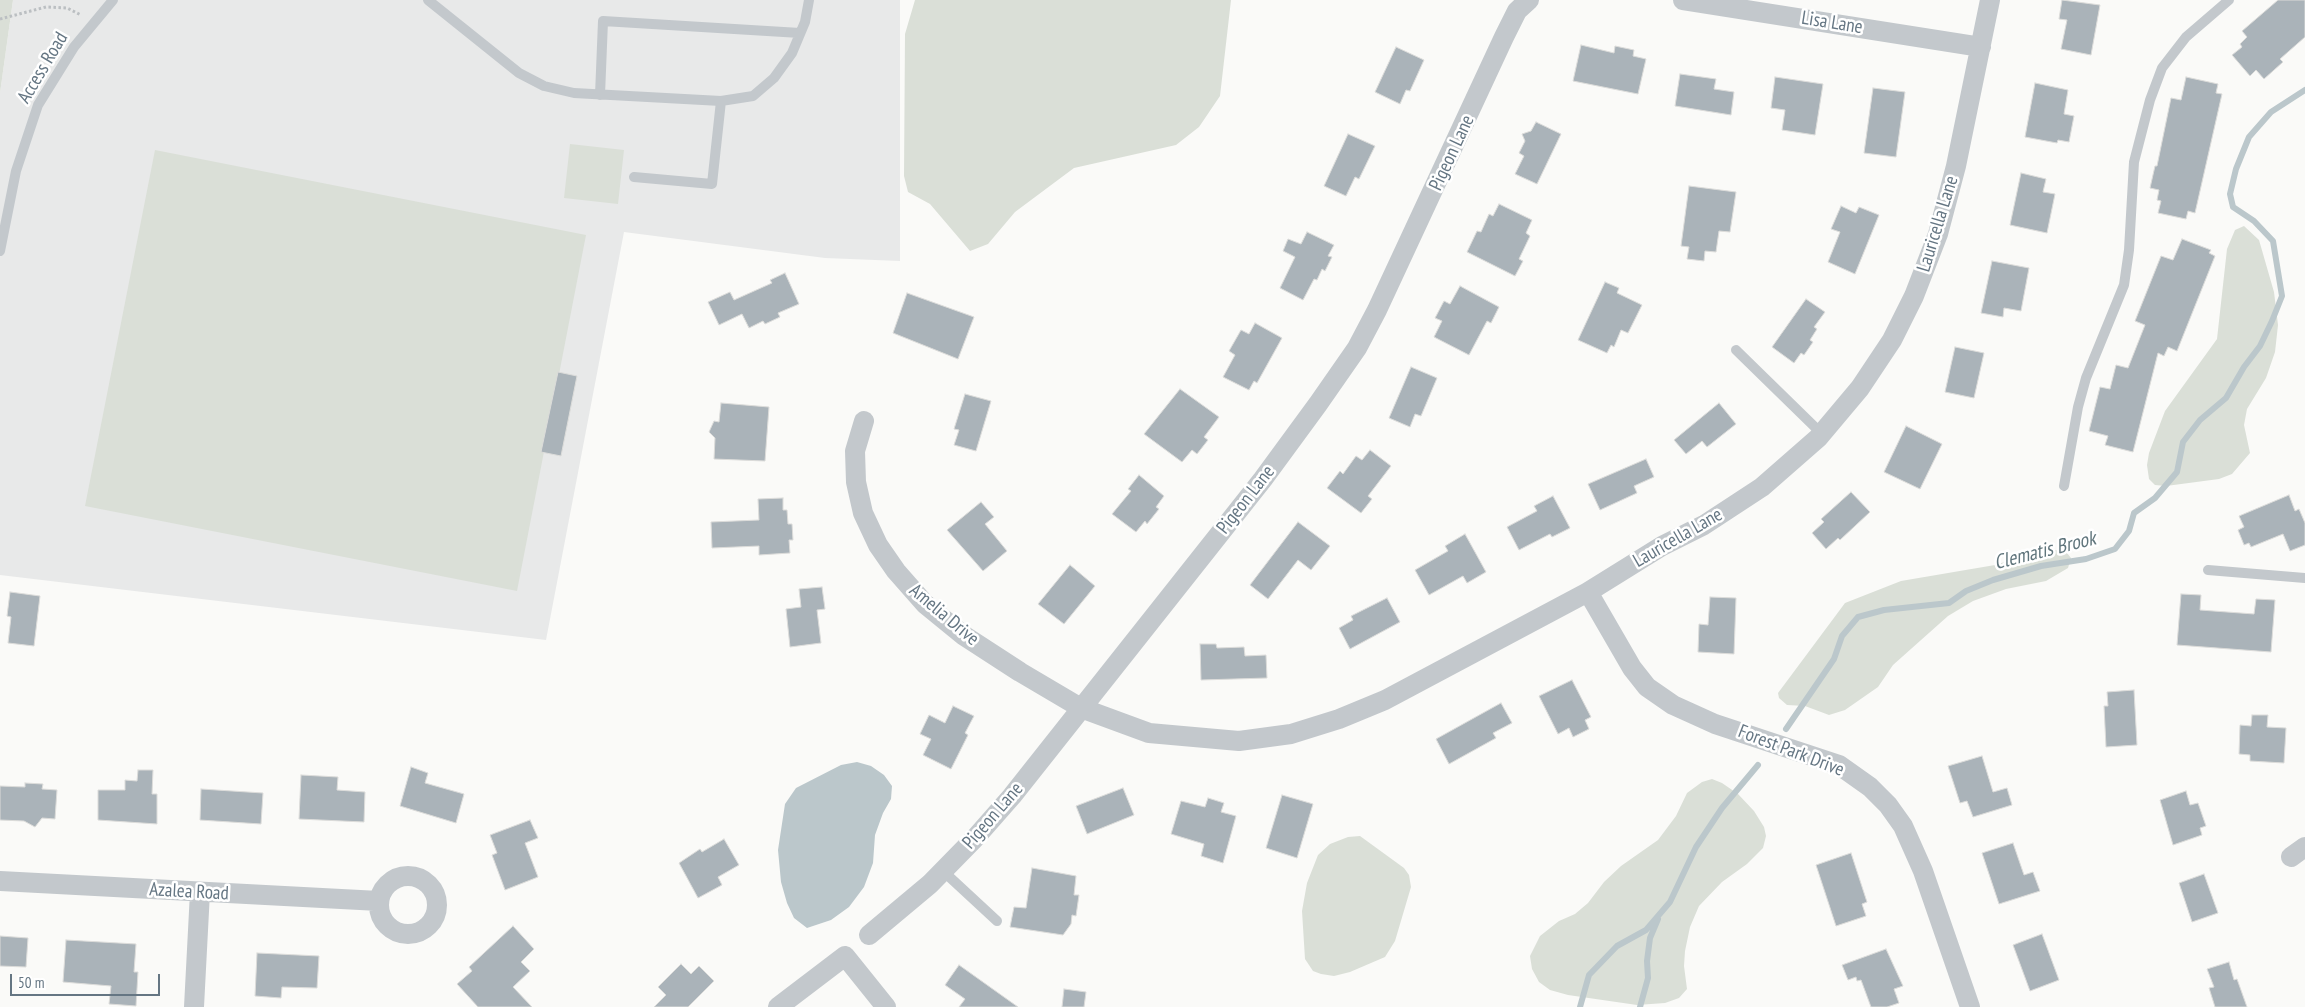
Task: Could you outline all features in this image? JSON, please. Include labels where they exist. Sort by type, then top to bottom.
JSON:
[{"type":"street","name":"Pigeon Lane","points":[[869,935],[943,871],[1012,796],[1263,480],[1357,348],[1425,212],[1517,11],[1529,0]]},
{"type":"street","name":"Lisa Lane","points":[[1683,0],[1980,47]]},
{"type":"street","name":"Lauricella Lane","points":[[1081,708],[1149,733],[1239,741],[1291,734],[1340,719],[1384,700],[1588,592],[1662,546],[1704,525],[1762,487],[1822,434],[1860,388],[1892,340],[1914,296],[1938,234],[1956,166],[1990,0]]},
{"type":"street","name":"Amelia Drive","points":[[864,421],[855,451],[856,482],[863,512],[878,545],[896,571],[925,604],[963,634],[1020,672],[1081,708]]},
{"type":"street","name":"Forest Park Drive","points":[[1588,592],[1632,668],[1654,691],[1673,705],[1715,724],[1840,765],[1870,787],[1888,805],[1903,826],[1923,871],[1970,1007]]},
{"type":"street","name":"Azalea Road","points":[[0,881],[379,901]]},
{"type":"street","points":[[194,1007],[200,892]]},
{"type":"street","points":[[778,1007],[845,956],[886,1007]]},
{"type":"lane","name":"Access Road","points":[[0,251],[14,180],[38,105],[59,70],[94,21],[113,0]]},
{"type":"lane","points":[[428,0],[519,73],[544,86],[574,93],[721,102],[753,96],[774,78],[792,53],[800,33],[808,0]]},
{"type":"lane","points":[[2064,486],[2078,407],[2086,378],[2124,285],[2129,250],[2134,162],[2150,100],[2162,68],[2186,38],[2229,0]]},
{"type":"lane","points":[[600,95],[603,21],[800,33]]},
{"type":"lane","points":[[634,176],[712,184],[721,102]]},
{"type":"lane","points":[[1736,350],[1822,434]]},
{"type":"lane","points":[[2208,570],[2305,578]]},
{"type":"lane","points":[[943,871],[997,921]]},
{"type":"path","points":[[0,19],[46,7],[67,8],[94,21]]},
{"type":"shaded area","points":[[0,0],[13,0],[0,93]]},
{"type":"shaded area","points":[[13,0],[900,0],[900,261],[825,258],[624,232],[546,640],[0,575],[0,93]]},
{"type":"shaded area","points":[[915,0],[1231,0],[1220,96],[1199,127],[1176,145],[1074,168],[1015,212],[988,244],[970,251],[930,204],[908,192],[904,176],[905,34]]},
{"type":"shaded area","points":[[570,144],[624,150],[618,204],[564,198]]},
{"type":"shaded area","points":[[155,150],[586,235],[517,591],[85,506]]},
{"type":"shaded area","points":[[2244,226],[2259,240],[2274,292],[2278,325],[2275,352],[2266,378],[2247,409],[2244,425],[2250,453],[2232,474],[2219,479],[2166,486],[2155,485],[2149,479],[2147,465],[2149,453],[2165,411],[2217,339],[2227,249],[2235,230]]},
{"type":"shaded area","points":[[2056,550],[2067,553],[2071,558],[2068,568],[2046,581],[2006,589],[1973,601],[1948,616],[1893,665],[1878,687],[1845,710],[1829,715],[1805,706],[1787,705],[1779,698],[1778,693],[1845,603],[1901,581],[1995,565],[2041,551]]},
{"type":"shaded area","points":[[857,762],[871,766],[884,775],[892,786],[891,799],[883,813],[875,835],[873,863],[864,887],[849,907],[831,920],[807,928],[794,918],[781,882],[778,850],[785,804],[796,788],[841,765]]},
{"type":"shaded area","points":[[1712,779],[1722,783],[1738,794],[1754,811],[1764,827],[1766,836],[1763,848],[1747,864],[1722,882],[1699,906],[1690,927],[1685,951],[1684,966],[1687,989],[1679,998],[1665,1003],[1637,1005],[1568,995],[1550,990],[1539,982],[1532,969],[1530,956],[1540,936],[1559,921],[1575,914],[1588,903],[1604,882],[1621,866],[1658,840],[1676,816],[1687,793],[1702,782]]},
{"type":"shaded area","points":[[1360,836],[1404,868],[1409,875],[1411,887],[1395,941],[1385,957],[1350,972],[1334,976],[1321,974],[1313,971],[1305,959],[1302,911],[1307,883],[1318,855],[1330,844],[1348,837]]},
{"type":"building","points":[[2062,0],[2100,5],[2091,55],[2061,49],[2067,20],[2059,19]]},
{"type":"building","points":[[2278,0],[2305,0],[2305,37],[2280,59],[2283,62],[2264,79],[2256,70],[2250,76],[2232,55],[2242,47],[2240,44],[2247,37],[2242,31]]},
{"type":"building","points":[[1581,45],[1614,53],[1615,46],[1634,50],[1633,56],[1646,59],[1638,94],[1573,81]]},
{"type":"building","points":[[1396,47],[1424,60],[1410,91],[1406,90],[1400,104],[1375,92]]},
{"type":"building","points":[[1680,74],[1716,79],[1714,89],[1734,92],[1731,115],[1675,106]]},
{"type":"building","points":[[1775,77],[1823,84],[1815,135],[1782,130],[1785,110],[1771,108]]},
{"type":"building","points":[[2186,77],[2218,84],[2216,93],[2222,94],[2195,213],[2188,211],[2186,219],[2158,213],[2161,201],[2157,200],[2159,190],[2150,188],[2155,166],[2157,166],[2171,98],[2181,100]]},
{"type":"building","points":[[2035,83],[2068,90],[2064,114],[2074,116],[2069,142],[2058,140],[2057,143],[2025,137]]},
{"type":"building","points":[[1873,88],[1905,92],[1896,157],[1864,153]]},
{"type":"building","points":[[1536,122],[1561,134],[1537,184],[1515,174],[1524,156],[1519,153],[1525,141],[1522,134],[1531,131]]},
{"type":"building","points":[[1348,134],[1375,146],[1359,179],[1355,177],[1346,196],[1324,186]]},
{"type":"building","points":[[2021,173],[2046,179],[2043,192],[2055,194],[2047,233],[2010,225]]},
{"type":"building","points":[[1689,186],[1736,192],[1730,232],[1719,231],[1716,252],[1705,251],[1704,261],[1687,259],[1689,247],[1681,246]]},
{"type":"building","points":[[1499,204],[1532,220],[1526,233],[1530,236],[1519,259],[1523,261],[1515,276],[1467,252],[1477,231],[1481,232],[1489,214],[1493,216]]},
{"type":"building","points":[[1841,206],[1856,213],[1859,207],[1879,215],[1855,274],[1828,262],[1840,232],[1831,229]]},
{"type":"building","points":[[1307,232],[1334,245],[1328,256],[1332,257],[1325,271],[1322,269],[1317,280],[1314,279],[1303,300],[1280,288],[1295,257],[1283,251],[1288,239],[1301,244]]},
{"type":"building","points":[[2182,239],[2211,250],[2209,253],[2215,256],[2177,351],[2168,347],[2164,356],[2158,353],[2133,452],[2105,445],[2108,436],[2089,431],[2100,387],[2110,389],[2116,365],[2128,368],[2145,325],[2135,321],[2161,256],[2173,260]]},
{"type":"building","points":[[1992,261],[2029,268],[2021,311],[2004,308],[2003,317],[1981,313]]},
{"type":"building","points":[[785,273],[799,304],[778,313],[780,317],[765,324],[763,321],[749,328],[742,314],[719,325],[708,302],[730,292],[734,300],[772,283],[770,280]]},
{"type":"building","points":[[1605,282],[1619,288],[1617,293],[1642,305],[1628,333],[1621,330],[1614,347],[1611,345],[1607,353],[1578,340]]},
{"type":"building","points":[[1460,286],[1499,307],[1491,323],[1487,321],[1469,355],[1434,337],[1442,321],[1435,318],[1444,301],[1450,304]]},
{"type":"building","points":[[907,293],[974,317],[958,359],[893,333]]},
{"type":"building","points":[[1806,299],[1825,312],[1814,327],[1817,329],[1810,340],[1813,342],[1804,355],[1801,353],[1794,363],[1772,347]]},
{"type":"building","points":[[1255,323],[1282,338],[1257,383],[1254,381],[1249,390],[1223,377],[1235,355],[1229,351],[1241,330],[1249,334]]},
{"type":"building","points":[[1955,347],[1984,353],[1974,398],[1945,392]]},
{"type":"building","points":[[1411,367],[1437,378],[1421,416],[1415,414],[1410,427],[1389,418]]},
{"type":"building","points":[[558,372],[577,376],[561,456],[541,452]]},
{"type":"building","points":[[1180,389],[1219,417],[1204,437],[1208,440],[1197,454],[1192,450],[1182,462],[1144,434]]},
{"type":"building","points":[[965,394],[991,401],[976,451],[954,445],[959,430],[954,429]]},
{"type":"building","points":[[721,403],[769,407],[765,461],[714,459],[715,438],[709,432],[714,421],[719,422]]},
{"type":"building","points":[[1719,403],[1736,424],[1707,447],[1702,441],[1686,454],[1674,440]]},
{"type":"building","points":[[1906,426],[1942,444],[1920,489],[1884,472]]},
{"type":"building","points":[[1370,450],[1391,466],[1368,496],[1372,499],[1361,513],[1327,488],[1340,471],[1343,474],[1356,456],[1362,460]]},
{"type":"building","points":[[1646,459],[1654,477],[1634,486],[1637,493],[1600,510],[1588,484]]},
{"type":"building","points":[[1139,475],[1164,496],[1156,507],[1159,509],[1147,524],[1145,521],[1136,532],[1112,514],[1131,491],[1128,489]]},
{"type":"building","points":[[1851,492],[1870,512],[1840,540],[1838,538],[1826,549],[1812,533],[1824,522],[1821,519]]},
{"type":"building","points":[[2289,495],[2295,511],[2299,509],[2305,523],[2305,545],[2290,551],[2283,534],[2251,547],[2249,543],[2244,545],[2238,530],[2244,527],[2239,516]]},
{"type":"building","points":[[1553,496],[1570,528],[1552,537],[1550,534],[1519,550],[1507,527],[1537,511],[1534,506]]},
{"type":"building","points":[[783,498],[783,510],[787,510],[788,524],[792,524],[793,540],[789,540],[790,553],[759,555],[759,546],[712,548],[711,522],[759,520],[758,499]]},
{"type":"building","points":[[981,502],[994,517],[985,524],[1007,551],[983,571],[947,530]]},
{"type":"building","points":[[1298,522],[1330,546],[1311,570],[1298,560],[1268,599],[1250,585]]},
{"type":"building","points":[[1465,534],[1486,572],[1467,583],[1463,576],[1429,595],[1415,570],[1448,551],[1445,546]]},
{"type":"building","points":[[1070,565],[1095,586],[1064,624],[1038,604]]},
{"type":"building","points":[[822,587],[825,609],[817,610],[821,643],[790,647],[786,609],[801,607],[799,589]]},
{"type":"building","points":[[10,592],[40,596],[34,646],[8,643],[11,617],[7,616]]},
{"type":"building","points":[[2181,594],[2201,595],[2200,610],[2254,614],[2256,599],[2275,600],[2271,652],[2177,645]]},
{"type":"building","points":[[1710,597],[1736,598],[1734,654],[1698,652],[1699,624],[1708,625]]},
{"type":"building","points":[[1387,598],[1400,622],[1350,649],[1339,628],[1353,620],[1351,616]]},
{"type":"building","points":[[1200,644],[1216,644],[1217,648],[1244,647],[1245,656],[1266,655],[1267,678],[1201,680]]},
{"type":"building","points":[[1572,680],[1591,717],[1585,720],[1589,729],[1573,737],[1569,728],[1558,734],[1539,696]]},
{"type":"building","points":[[2134,690],[2137,745],[2106,747],[2104,706],[2108,706],[2107,692]]},
{"type":"building","points":[[1501,703],[1512,723],[1493,733],[1496,738],[1449,764],[1436,739]]},
{"type":"building","points":[[953,706],[974,716],[965,733],[968,735],[951,769],[923,755],[931,739],[920,734],[929,715],[945,723]]},
{"type":"building","points":[[2252,715],[2268,715],[2267,727],[2286,728],[2284,763],[2250,761],[2250,755],[2239,754],[2240,725],[2251,726]]},
{"type":"building","points":[[1982,756],[1993,792],[2007,788],[2012,805],[1973,817],[1967,801],[1960,803],[1948,766]]},
{"type":"building","points":[[411,767],[428,773],[425,783],[464,794],[456,823],[400,806]]},
{"type":"building","points":[[138,770],[153,770],[152,794],[157,794],[157,824],[98,820],[98,790],[125,790],[125,780],[137,781]]},
{"type":"building","points":[[301,775],[338,777],[337,790],[365,792],[364,822],[299,819]]},
{"type":"building","points":[[25,783],[43,784],[42,789],[57,790],[55,819],[42,818],[35,827],[24,821],[0,820],[0,786],[25,787]]},
{"type":"building","points":[[1123,788],[1134,815],[1087,834],[1076,806]]},
{"type":"building","points":[[201,789],[263,793],[261,824],[200,820]]},
{"type":"building","points":[[2186,791],[2190,805],[2198,803],[2206,826],[2200,828],[2202,835],[2173,845],[2160,800]]},
{"type":"building","points":[[1282,795],[1313,804],[1297,858],[1266,848]]},
{"type":"building","points":[[1208,798],[1224,803],[1221,812],[1236,816],[1223,863],[1201,856],[1204,844],[1171,834],[1181,801],[1205,807]]},
{"type":"building","points":[[530,820],[538,838],[525,843],[538,877],[505,890],[492,855],[497,853],[490,835]]},
{"type":"building","points":[[724,839],[739,865],[718,877],[722,885],[698,898],[679,863],[700,849],[702,852]]},
{"type":"building","points":[[2013,843],[2024,875],[2033,872],[2040,891],[1999,904],[1982,853]]},
{"type":"building","points":[[1851,853],[1867,902],[1862,904],[1866,916],[1836,926],[1816,865]]},
{"type":"building","points":[[1032,868],[1076,876],[1074,895],[1079,895],[1076,916],[1072,915],[1071,924],[1063,935],[1010,927],[1014,907],[1026,908]]},
{"type":"building","points":[[2204,874],[2218,913],[2192,922],[2179,883]]},
{"type":"building","points":[[513,926],[534,949],[521,962],[530,971],[513,987],[532,1007],[478,1007],[457,984],[472,971],[469,967]]},
{"type":"building","points":[[2042,934],[2059,980],[2030,991],[2013,945]]},
{"type":"building","points":[[0,936],[28,938],[26,967],[0,966]]},
{"type":"building","points":[[66,940],[136,944],[134,972],[138,972],[136,1006],[109,1004],[111,986],[63,982]]},
{"type":"building","points":[[1886,949],[1903,986],[1894,989],[1899,1003],[1887,1007],[1871,1007],[1861,980],[1857,981],[1856,977],[1848,980],[1842,965]]},
{"type":"building","points":[[257,953],[319,956],[317,988],[282,987],[281,998],[255,996]]},
{"type":"building","points":[[2229,962],[2234,980],[2237,979],[2247,1007],[2215,1007],[2209,988],[2214,987],[2207,969]]},
{"type":"building","points":[[681,964],[691,974],[699,966],[714,981],[688,1007],[654,1007],[666,995],[658,987]]},
{"type":"building","points":[[959,965],[1018,1007],[959,1007],[965,999],[945,985]]},
{"type":"building","points":[[1064,989],[1086,992],[1084,1007],[1062,1007]]},
{"type":"waterway","name":"Clematis Brook","points":[[1786,729],[1834,659],[1842,636],[1858,617],[1884,610],[1949,603],[1966,591],[1993,580],[2041,566],[2086,559],[2115,549],[2129,531],[2134,513],[2155,498],[2177,472],[2183,442],[2200,420],[2226,398],[2244,367],[2260,346],[2272,321],[2282,296],[2273,241],[2254,221],[2233,207],[2230,194],[2236,169],[2249,137],[2271,112],[2305,90]]},
{"type":"waterway","name":"Clematis Brook","points":[[1580,1007],[1589,975],[1617,946],[1646,930],[1670,902],[1696,847],[1722,808],[1758,765]]},
{"type":"waterway","name":"Clematis Brook","points":[[1640,1007],[1648,978],[1647,961],[1650,938],[1658,919]]}]
